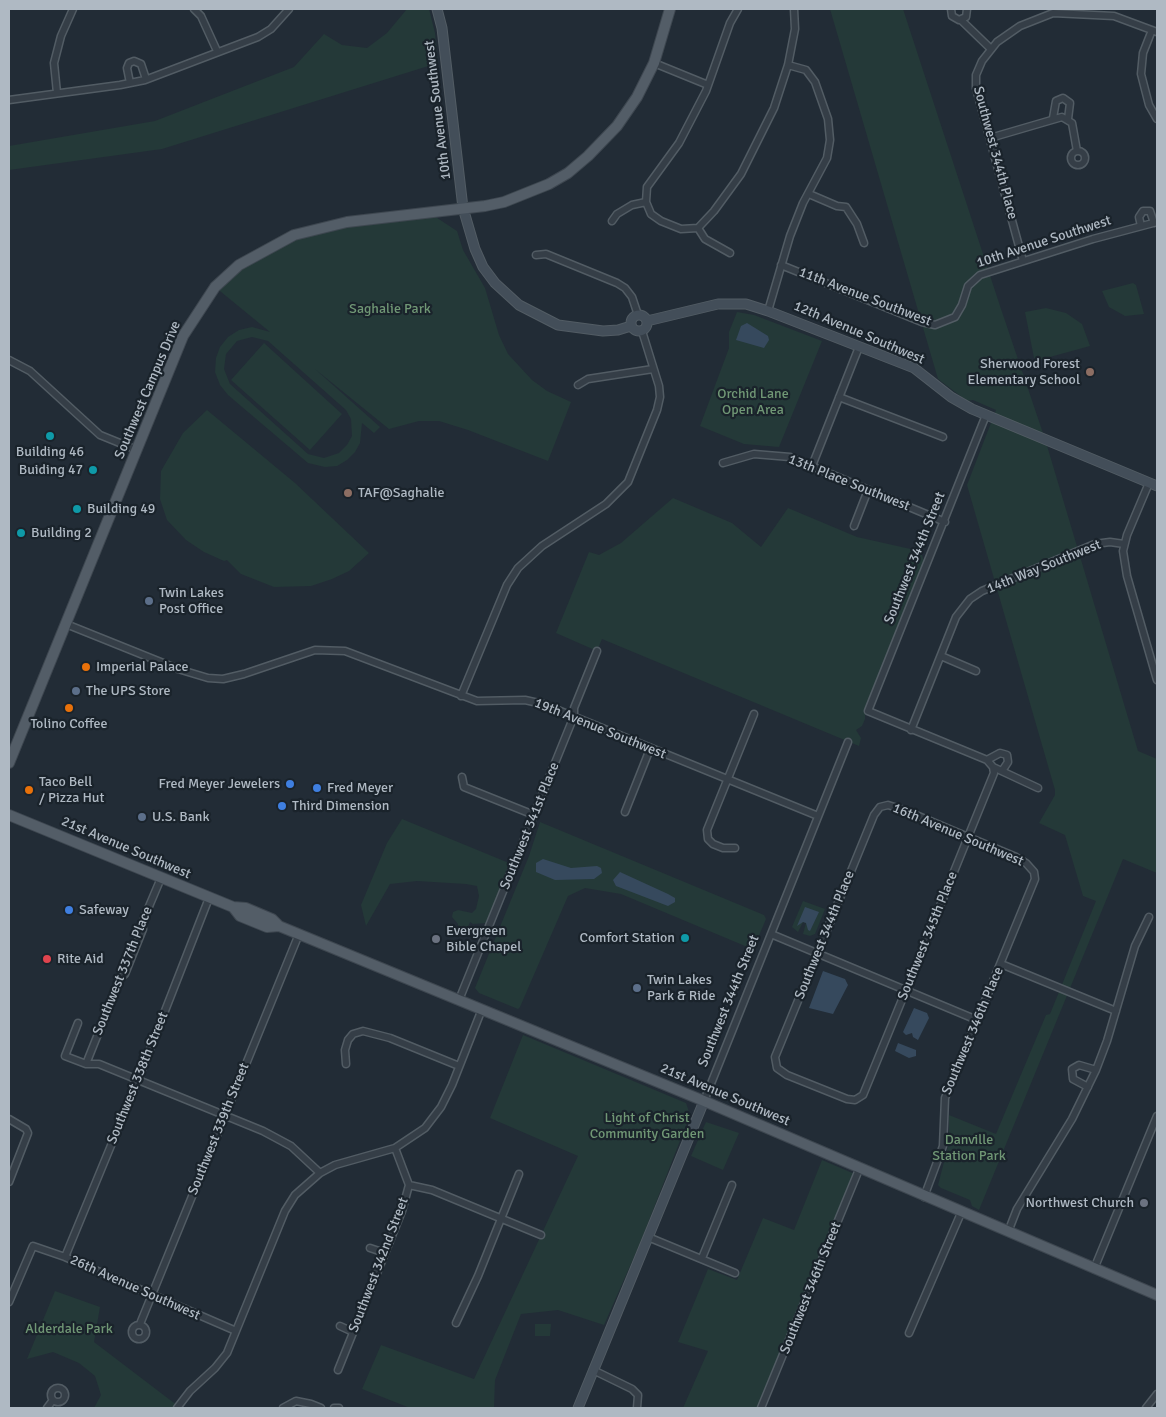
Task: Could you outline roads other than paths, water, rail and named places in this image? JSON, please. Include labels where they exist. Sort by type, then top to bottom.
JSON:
[{"type":"main road","name":"Southwest Campus Drive","points":[[9,763],[183,336],[215,287],[240,265],[294,235],[390,216],[504,202],[549,184],[568,173],[588,156],[617,126],[637,97],[654,63],[670,9]]},
{"type":"main road","name":"21st Avenue Southwest","points":[[9,815],[209,898],[233,907],[246,908],[272,919],[279,926],[704,1101],[860,1167],[924,1197],[1157,1295]]},
{"type":"street","points":[[57,93],[54,63],[61,36],[73,9]]},
{"type":"street","points":[[194,9],[201,16],[217,51]]},
{"type":"street","points":[[9,100],[130,83],[146,79],[258,37],[271,29],[289,9]]},
{"type":"street","name":"10th Avenue Southwest","points":[[437,9],[442,28],[463,208]]},
{"type":"street","points":[[738,9],[730,23],[708,85],[679,143],[647,187],[646,202],[651,214],[661,221],[681,229],[698,228],[714,211],[741,174],[774,108],[788,65],[795,29],[794,9]]},
{"type":"street","points":[[951,9],[954,18],[961,20],[990,49],[1020,26],[1045,12],[1060,11],[1114,16],[1155,31],[1143,53],[1141,74],[1149,105],[1157,119]]},
{"type":"street","points":[[961,20],[967,14],[967,9]]},
{"type":"street","name":"Southwest 344th Place","points":[[990,49],[978,67],[975,82],[1023,261]]},
{"type":"street","points":[[130,83],[127,68],[129,63],[134,61],[141,64],[146,79]]},
{"type":"street","points":[[654,63],[708,85]]},
{"type":"street","points":[[768,311],[790,236],[808,194],[827,158],[830,140],[828,119],[812,76],[806,70],[788,65]]},
{"type":"street","points":[[1053,118],[1056,101],[1063,98],[1070,103],[1068,119]]},
{"type":"street","points":[[990,138],[1062,116],[1072,123],[1077,151]]},
{"type":"street","points":[[808,194],[837,206],[846,207],[864,243]]},
{"type":"street","points":[[612,221],[617,214],[632,205],[646,202]]},
{"type":"street","points":[[463,208],[474,249],[483,267],[495,283],[519,305],[546,320],[574,329],[603,331],[618,330],[631,326]]},
{"type":"street","name":"10th Avenue Southwest","points":[[949,321],[960,311],[968,286],[973,280],[989,271],[1156,222],[1150,211],[1143,211],[1138,217],[1141,226]]},
{"type":"street","points":[[698,228],[705,239],[730,253]]},
{"type":"street","points":[[536,255],[546,254],[617,283],[632,297],[638,315]]},
{"type":"street","name":"11th Avenue Southwest","points":[[781,265],[930,324],[949,321]]},
{"type":"street","name":"12th Avenue Southwest","points":[[647,321],[718,304],[746,304],[768,311],[914,368],[951,397],[986,415],[1153,484]]},
{"type":"street","points":[[638,315],[644,316],[647,321],[647,327],[642,331],[637,332],[631,326],[633,318],[638,315]]},
{"type":"street","points":[[461,696],[500,601],[515,571],[535,551],[606,504],[628,482],[657,410],[659,386],[642,331]]},
{"type":"street","points":[[812,466],[859,347]]},
{"type":"street","points":[[9,360],[30,371],[100,436],[138,450]]},
{"type":"street","points":[[578,384],[588,379],[653,369]]},
{"type":"street","points":[[839,397],[943,438]]},
{"type":"street","name":"Southwest 344th Street","points":[[911,730],[868,711],[945,522],[986,415]]},
{"type":"street","name":"13th Place Southwest","points":[[722,463],[743,456],[761,454],[790,457],[945,522]]},
{"type":"street","points":[[1153,484],[1124,544],[1125,570],[1157,680]]},
{"type":"street","points":[[854,526],[868,490]]},
{"type":"street","name":"14th Way Southwest","points":[[941,656],[956,617],[965,604],[976,595],[1095,544],[1110,542],[1124,544]]},
{"type":"street","name":"19th Avenue Southwest","points":[[66,624],[178,669],[208,678],[232,677],[301,653],[334,649],[368,659],[461,696],[485,702],[530,700],[574,716],[818,816]]},
{"type":"street","name":"Southwest 341st Place","points":[[459,1000],[574,716],[574,708],[597,651]]},
{"type":"street","points":[[976,670],[941,656],[911,730],[986,760],[993,767],[1038,788]]},
{"type":"street","points":[[735,848],[723,848],[713,844],[707,833],[754,714]]},
{"type":"street","name":"Southwest 344th Street","points":[[578,1408],[848,742]]},
{"type":"street","points":[[625,812],[650,748]]},
{"type":"street","points":[[986,760],[1000,752],[1007,754],[1008,762],[1002,771]]},
{"type":"street","name":"Southwest 345th Place","points":[[856,1100],[863,1095],[994,774],[993,767]]},
{"type":"street","points":[[462,777],[464,787],[534,815]]},
{"type":"street","name":"Southwest 344th Place","points":[[856,1100],[843,1098],[787,1075],[777,1068],[776,1057],[874,815],[883,805]]},
{"type":"street","name":"16th Avenue Southwest","points":[[883,805],[904,810],[968,837],[1021,860],[1032,869]]},
{"type":"street","name":"Southwest 346th Place","points":[[924,1197],[943,1146],[945,1098],[1002,964],[1035,879],[1032,869]]},
{"type":"street","name":"Southwest 337th Place","points":[[86,1064],[120,978],[129,965],[143,929],[142,923],[161,878]]},
{"type":"street","name":"Southwest 338th Street","points":[[64,1257],[138,1080],[209,898]]},
{"type":"street","points":[[1008,1232],[1018,1209],[1046,1165],[1088,1088],[1116,1011],[1135,946],[1149,917]]},
{"type":"street","name":"Southwest 339th Street","points":[[140,1324],[299,934]]},
{"type":"street","points":[[771,934],[977,1020]]},
{"type":"street","points":[[1002,964],[1116,1011]]},
{"type":"street","points":[[177,1408],[190,1391],[221,1361],[236,1332],[285,1210],[295,1195],[320,1173],[335,1165],[395,1148],[412,1139],[434,1118],[452,1085],[482,1009]]},
{"type":"street","points":[[78,1023],[65,1056],[86,1064],[99,1064],[263,1131],[291,1146],[320,1173]]},
{"type":"street","points":[[346,1064],[345,1050],[348,1040],[353,1034],[363,1031],[390,1038],[460,1066]]},
{"type":"street","points":[[1088,1088],[1070,1076],[1072,1069],[1079,1065],[1096,1070]]},
{"type":"street","points":[[1094,1269],[1157,1116]]},
{"type":"street","points":[[9,1119],[26,1129],[28,1133],[9,1182]]},
{"type":"street","name":"Southwest 342nd Street","points":[[338,1370],[402,1211],[410,1184],[395,1148]]},
{"type":"street","name":"Southwest 346th Street","points":[[761,1408],[860,1167]]},
{"type":"street","points":[[456,1323],[478,1276],[518,1174]]},
{"type":"street","points":[[410,1184],[432,1190],[541,1235]]},
{"type":"street","points":[[702,1258],[732,1185]]},
{"type":"street","points":[[909,1333],[962,1213]]},
{"type":"street","points":[[648,1237],[735,1273]]},
{"type":"street","name":"26th Avenue Southwest","points":[[9,1302],[33,1246],[64,1257],[236,1332]]},
{"type":"street","points":[[370,1248],[385,1254]]},
{"type":"street","points":[[340,1326],[353,1332]]},
{"type":"street","points":[[593,1370],[628,1385],[638,1395],[637,1408]]},
{"type":"street","points":[[1146,1408],[1157,1394]]},
{"type":"street","points":[[47,1408],[53,1400]]},
{"type":"street","points":[[283,1408],[296,1401],[321,1408]]},
{"type":"street","points":[[334,1408],[339,1408]]},
{"type":"water","points":[[747,323],[768,336],[769,340],[764,348],[736,340],[741,326]]},
{"type":"water","points":[[543,859],[571,868],[597,866],[601,868],[602,873],[594,879],[555,880],[536,872],[536,863]]},
{"type":"water","points":[[620,872],[668,894],[675,898],[675,902],[668,906],[616,886],[613,880]]},
{"type":"water","points":[[805,907],[819,912],[810,931],[806,923],[803,922],[797,926]]},
{"type":"water","points":[[823,971],[845,979],[848,985],[833,1014],[809,1008]]},
{"type":"water","points":[[914,1008],[927,1013],[929,1018],[918,1040],[913,1037],[912,1033],[906,1035],[903,1032]]},
{"type":"water","points":[[898,1043],[916,1050],[916,1056],[909,1058],[895,1051]]},
{"type":"place","name":"Sherwood Forest Elementary School","points":[[1090,372]]},
{"type":"place","name":"Building 46","points":[[50,436]]},
{"type":"place","name":"Buiding 47","points":[[93,470]]},
{"type":"place","name":"TAF@Saghalie","points":[[348,493]]},
{"type":"place","name":"Building 49","points":[[77,509]]},
{"type":"place","name":"Building 2","points":[[21,533]]},
{"type":"place","name":"Twin Lakes Post Office","points":[[149,601]]},
{"type":"place","name":"Imperial Palace","points":[[86,667]]},
{"type":"place","name":"The UPS Store","points":[[76,691]]},
{"type":"place","name":"Tolino Coffee","points":[[69,708]]},
{"type":"place","name":"Fred Meyer Jewelers","points":[[290,784]]},
{"type":"place","name":"Fred Meyer","points":[[317,788]]},
{"type":"place","name":"Taco Bell / Pizza Hut","points":[[29,790]]},
{"type":"place","name":"Third Dimension","points":[[282,806]]},
{"type":"place","name":"U.S. Bank","points":[[142,817]]},
{"type":"place","name":"Safeway","points":[[69,910]]},
{"type":"place","name":"Comfort Station","points":[[685,938]]},
{"type":"place","name":"Evergreen Bible Chapel","points":[[436,939]]},
{"type":"place","name":"Rite Aid","points":[[47,959]]},
{"type":"place","name":"Twin Lakes Park & Ride","points":[[637,988]]},
{"type":"place","name":"Northwest Church","points":[[1144,1203]]},
{"type":"park label","name":"Saghalie Park","points":[[390,309]]},
{"type":"park label","name":"Orchid Lane Open Area","points":[[753,402]]},
{"type":"park label","name":"Light of Christ Community Garden","points":[[647,1126]]},
{"type":"park label","name":"Danville Station Park","points":[[969,1148]]},
{"type":"park label","name":"Alderdale Park","points":[[69,1329]]}]
